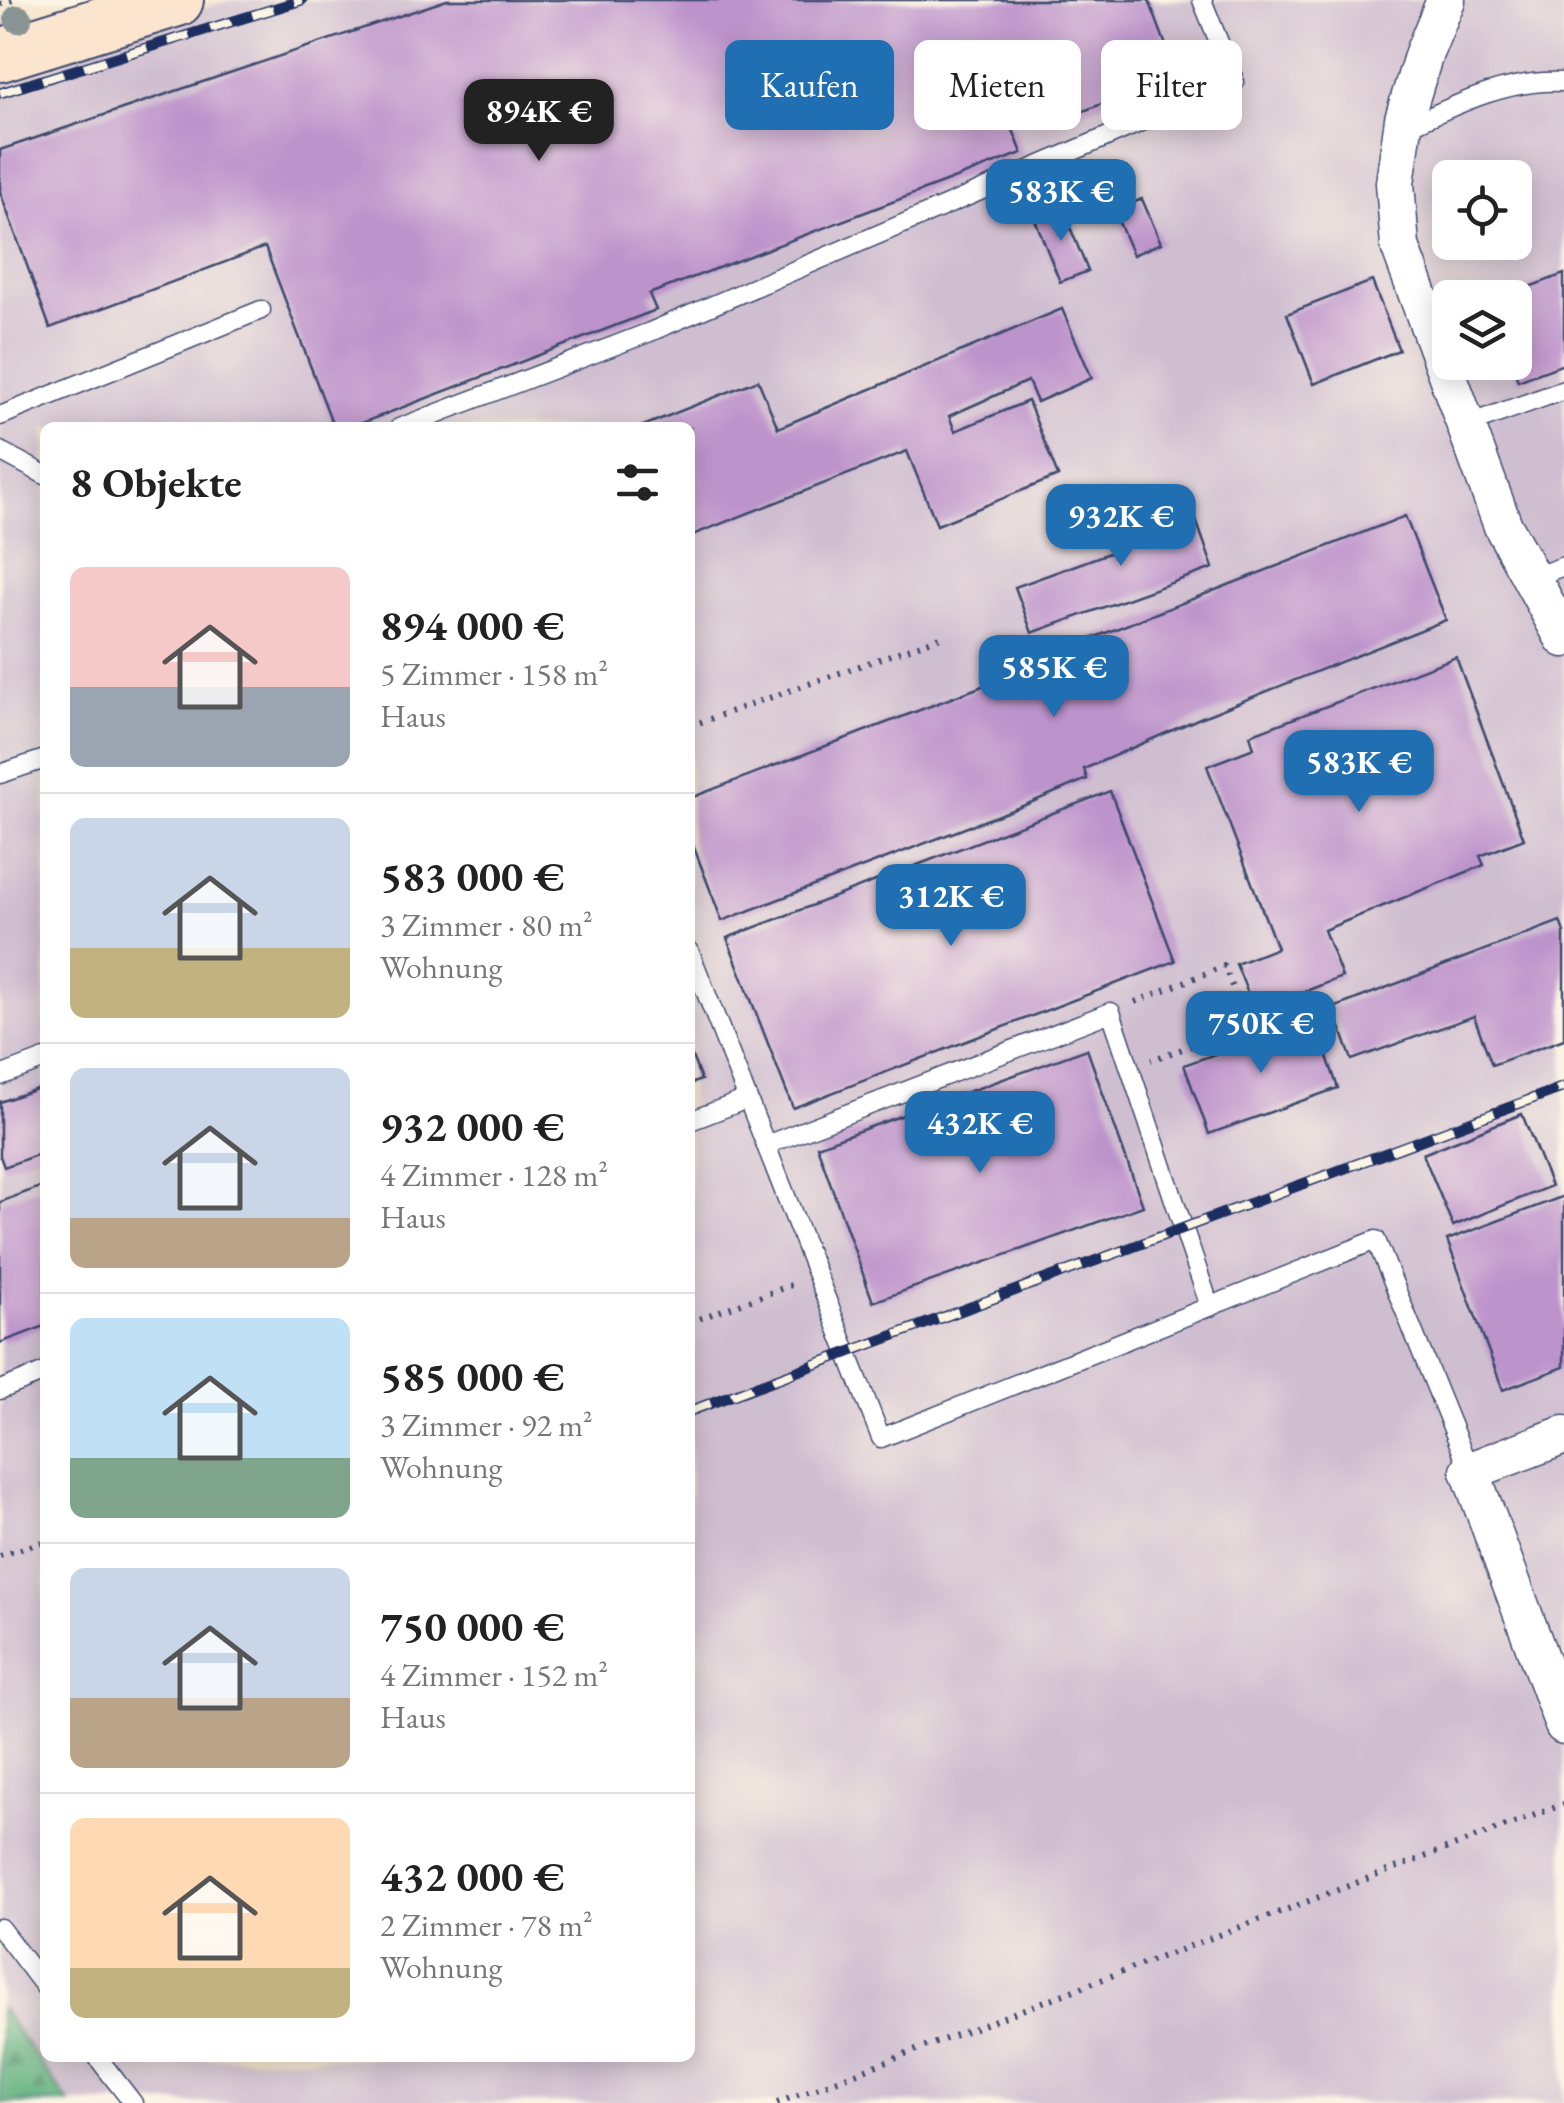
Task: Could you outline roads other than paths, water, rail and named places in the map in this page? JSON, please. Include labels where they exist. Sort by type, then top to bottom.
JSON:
[{"type":"street","points":[[0,54],[177,0]]},
{"type":"street","points":[[1446,0],[1424,53],[1402,130],[1394,183],[1400,246],[1503,526],[1548,572],[1564,638]]},
{"type":"street","points":[[1564,1435],[1470,1471],[1564,1724]]},
{"type":"lane","points":[[415,422],[650,332],[1235,82],[1202,0]]},
{"type":"lane","points":[[1402,130],[1465,100],[1544,80],[1564,82]]},
{"type":"lane","points":[[0,416],[262,310]]},
{"type":"lane","points":[[1466,425],[1564,390]]},
{"type":"lane","points":[[0,451],[40,472]]},
{"type":"lane","points":[[0,774],[40,761]]},
{"type":"lane","points":[[695,965],[881,1438],[1376,1240],[1470,1471]]},
{"type":"lane","points":[[766,1145],[1111,1012],[1210,1306]]},
{"type":"lane","points":[[0,1076],[40,1061]]},
{"type":"lane","points":[[695,1119],[747,1099]]},
{"type":"lane","points":[[0,1390],[40,1374]]},
{"type":"lane","points":[[0,1928],[40,1980]]},
{"type":"lane","points":[[101,2062],[132,2103]]},
{"type":"railway","points":[[0,93],[302,0]]},
{"type":"railway","points":[[695,1409],[1564,1087]]}]
